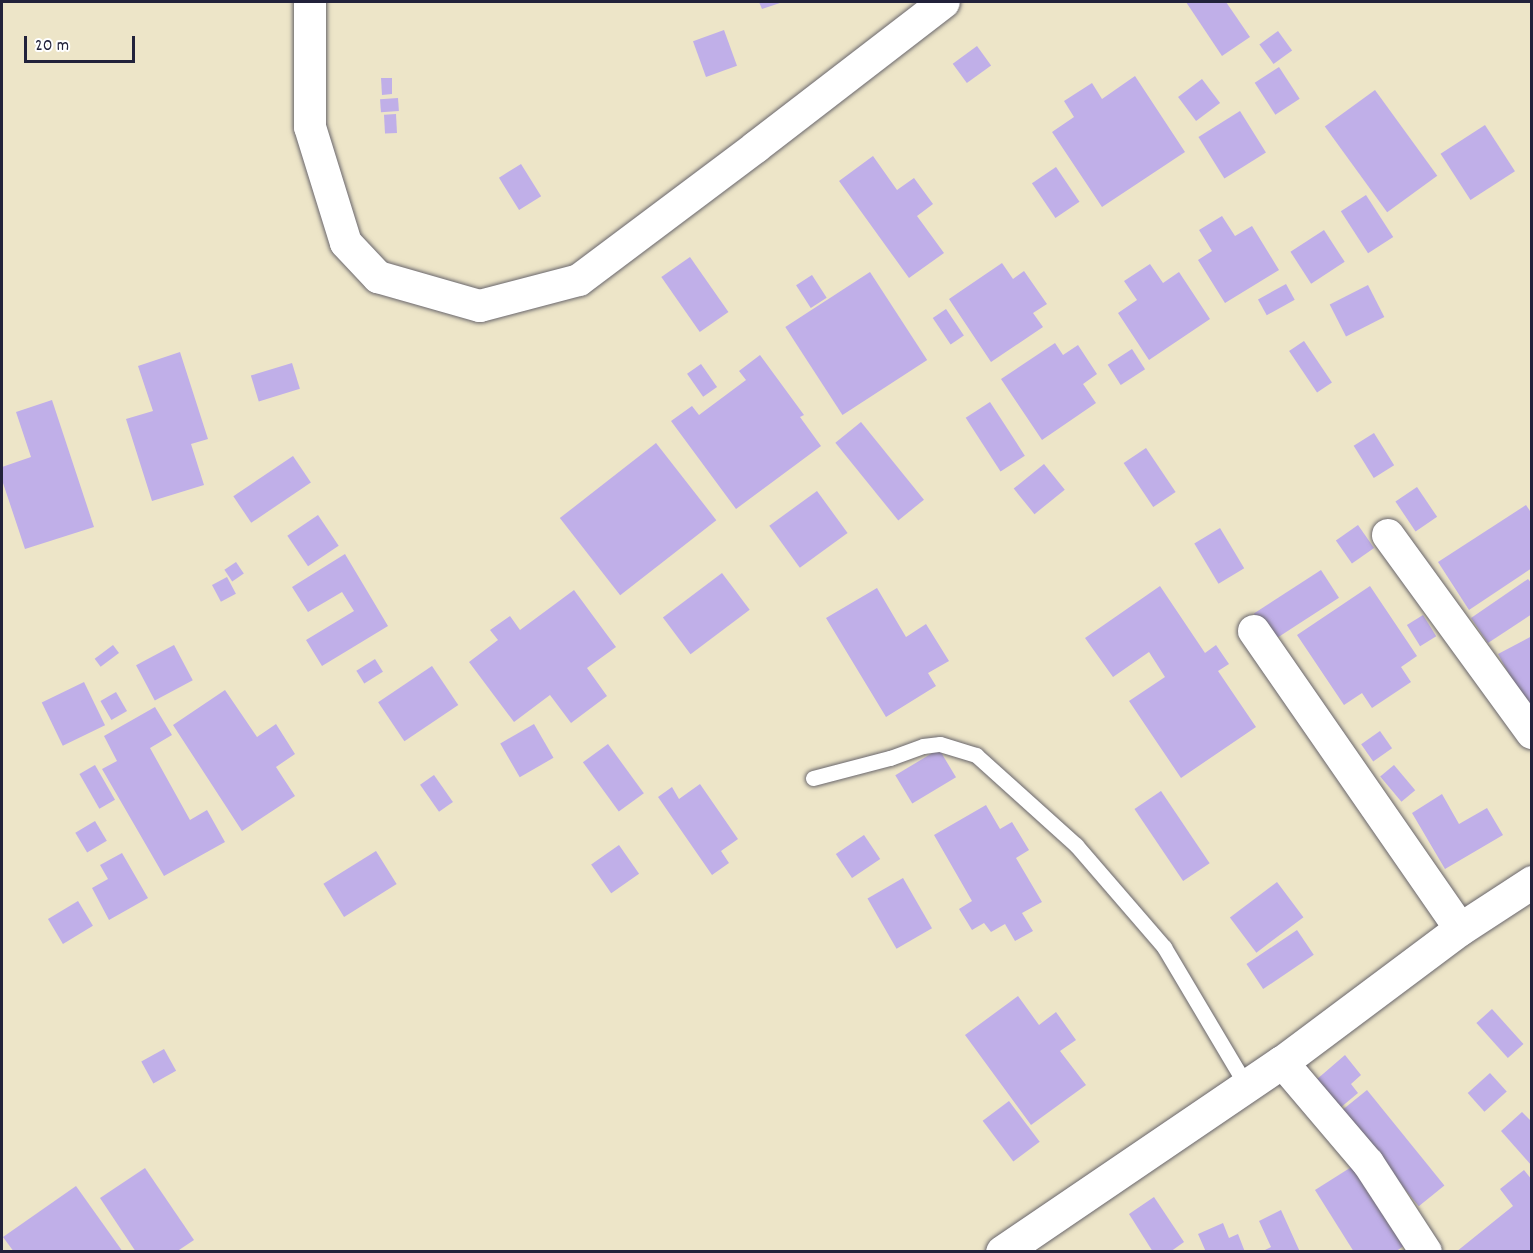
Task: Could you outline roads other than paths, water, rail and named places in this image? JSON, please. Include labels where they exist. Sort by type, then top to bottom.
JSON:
[{"type":"street","points":[[310,2],[310,127],[346,243],[378,277],[480,306],[579,280],[944,2]]},
{"type":"street","points":[[1388,535],[1532,733]]},
{"type":"street","points":[[1254,631],[1460,929]]},
{"type":"street","points":[[1002,1251],[1282,1062],[1460,929],[1532,882]]},
{"type":"street","points":[[1282,1062],[1368,1163],[1426,1251]]},
{"type":"lane","points":[[813,778],[923,746],[940,744],[976,755],[1076,845],[1164,947],[1246,1085]]}]
